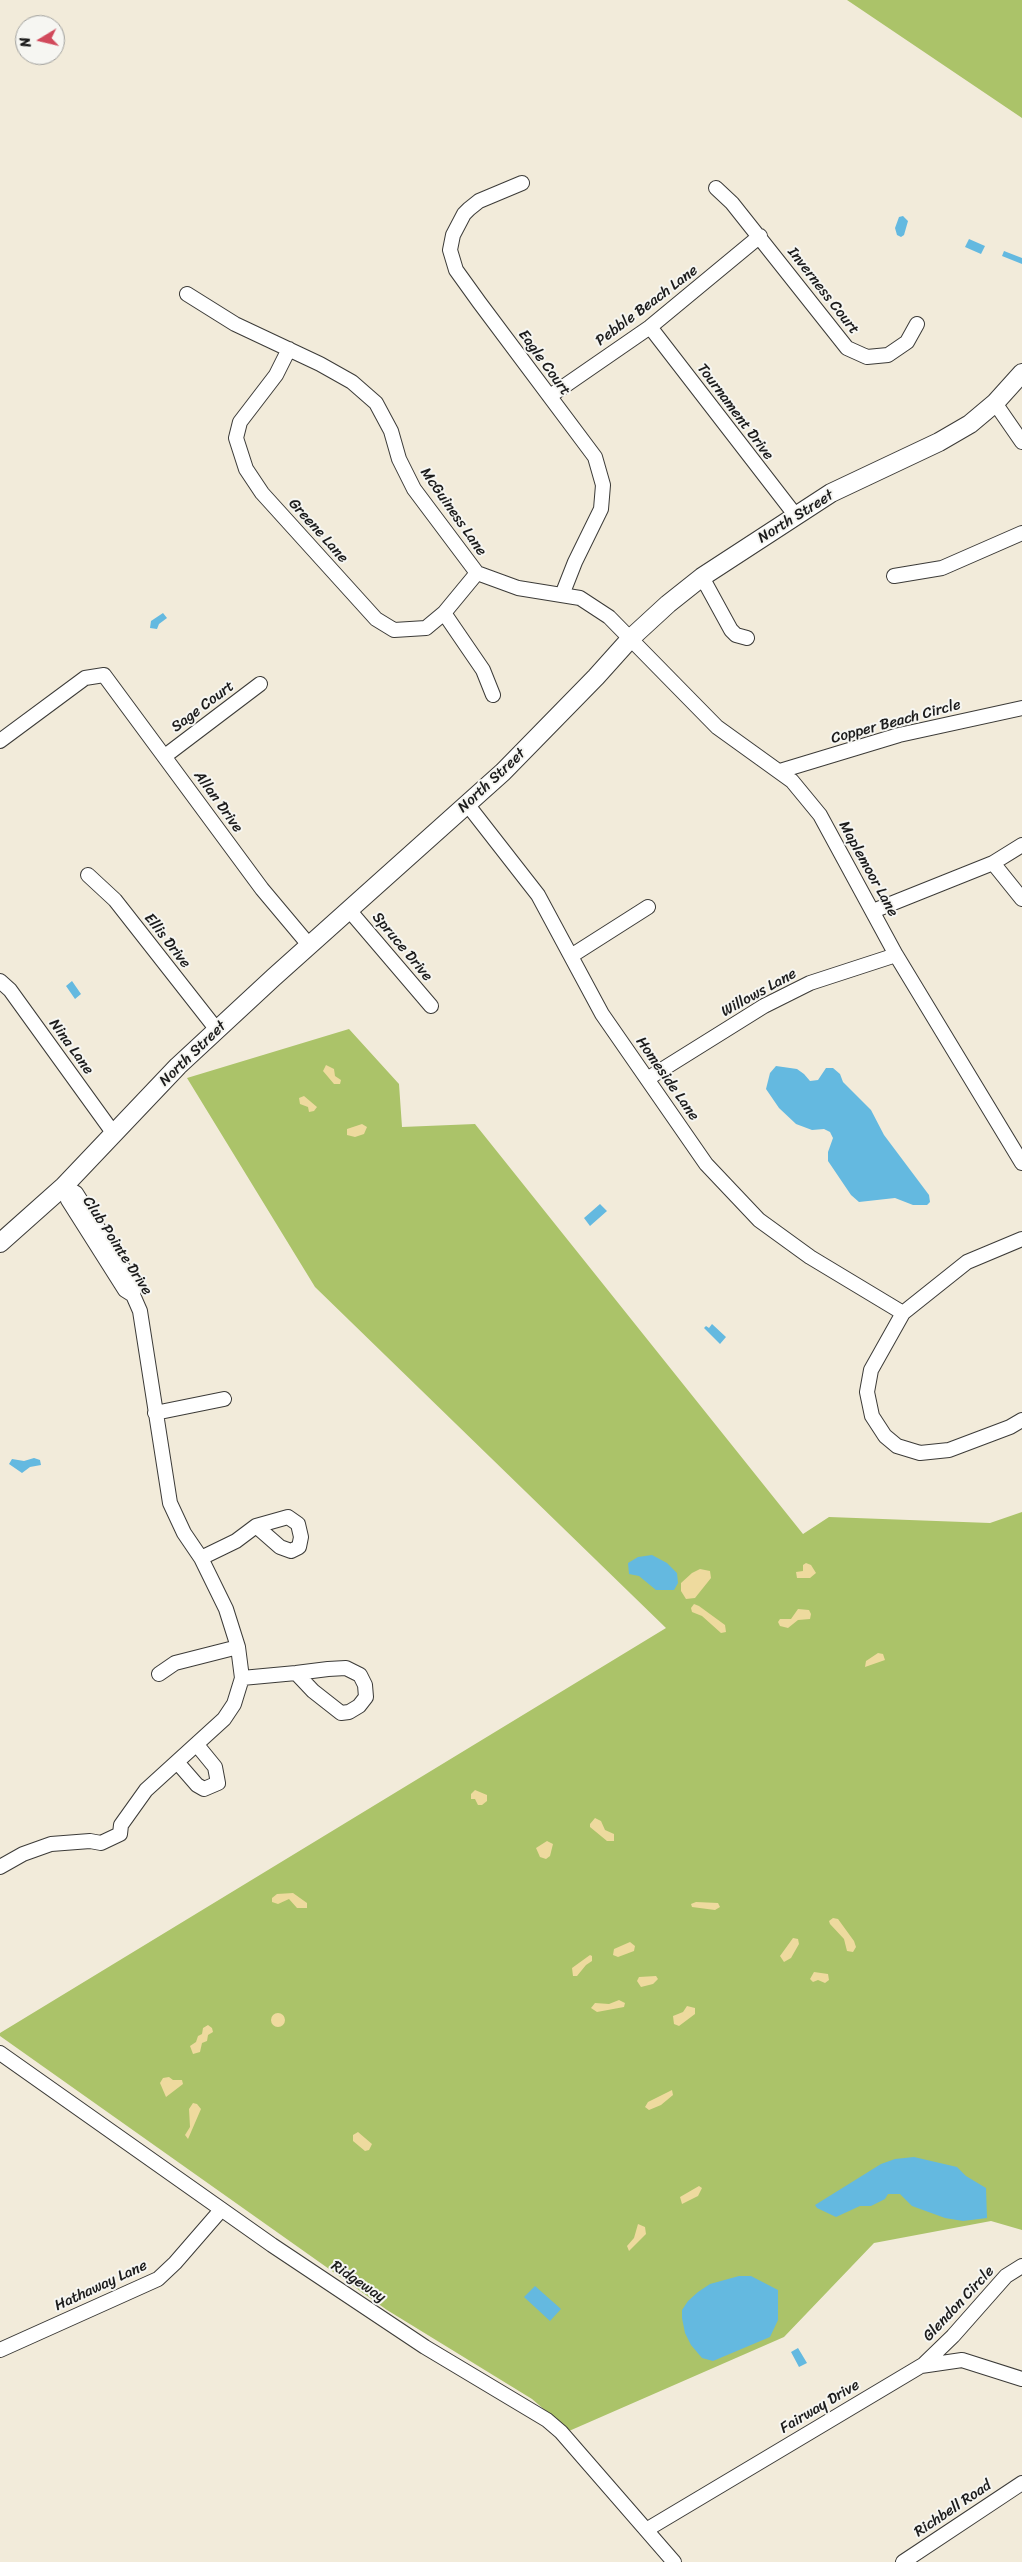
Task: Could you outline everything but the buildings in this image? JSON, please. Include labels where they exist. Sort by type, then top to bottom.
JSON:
[{"type":"main road","name":"North Street","points":[[0,1243],[64,1186],[216,1030],[503,772],[596,677],[631,638],[668,604],[702,577],[831,493],[939,442],[970,424],[995,403],[1022,374]]},
{"type":"street","name":"Eagle Court","points":[[522,182],[479,201],[469,209],[464,214],[453,235],[450,250],[456,270],[467,286],[595,457],[603,485],[601,509],[575,562],[562,595]]},
{"type":"street","name":"Inverness Court","points":[[716,188],[732,203],[760,236],[847,348],[867,358],[888,354],[907,342],[917,324]]},
{"type":"street","name":"Pebble Beach Lane","points":[[550,396],[650,327],[760,236]]},
{"type":"street","name":"McGuiness Lane","points":[[187,294],[235,324],[289,349],[352,382],[376,403],[390,431],[399,459],[414,489],[477,573],[518,588],[580,598],[609,617],[631,638]]},
{"type":"street","name":"Tournament Drive","points":[[650,327],[796,516]]},
{"type":"street","name":"Greene Lane","points":[[289,349],[276,375],[240,422],[236,438],[246,469],[262,493],[376,619],[394,630],[426,628],[444,613],[477,573]]},
{"type":"street","points":[[995,403],[1022,442]]},
{"type":"street","points":[[894,576],[942,568],[1022,533]]},
{"type":"street","points":[[702,577],[731,630],[736,635],[747,638]]},
{"type":"street","points":[[444,613],[483,670],[493,695]]},
{"type":"street","name":"Maplemoor Lane","points":[[631,638],[717,727],[780,771],[808,799],[820,815],[896,955],[1022,1163]]},
{"type":"street","name":"Allan Drive","points":[[0,742],[84,678],[104,675],[262,889],[309,945]]},
{"type":"street","name":"Sage Court","points":[[165,756],[260,684]]},
{"type":"street","name":"Copper Beach Circle","points":[[780,771],[899,735],[1022,708]]},
{"type":"street","name":"Homeside Lane","points":[[467,804],[538,895],[602,1014],[706,1164],[759,1220],[810,1257],[903,1313]]},
{"type":"street","points":[[873,911],[993,863],[1022,845]]},
{"type":"street","points":[[993,863],[1022,899]]},
{"type":"street","name":"Ellis Drive","points":[[88,875],[115,900],[216,1030]]},
{"type":"street","points":[[570,956],[648,907]]},
{"type":"street","name":"Spruce Drive","points":[[349,910],[431,1006]]},
{"type":"street","name":"Willows Lane","points":[[647,1079],[764,1006],[810,983],[896,955]]},
{"type":"street","points":[[0,967],[0,977]]},
{"type":"street","name":"Nina Lane","points":[[0,981],[10,990],[114,1134]]},
{"type":"street","name":"Club Pointe Drive","points":[[0,1867],[23,1854],[51,1844],[90,1841],[121,1825],[146,1790],[224,1719],[234,1704],[242,1678],[238,1647],[226,1609],[201,1558],[184,1533],[170,1503],[140,1311],[133,1295],[133,1284],[76,1193],[64,1186]]},
{"type":"street","points":[[1022,1239],[967,1262],[903,1313],[871,1370],[867,1381],[867,1398],[872,1416],[885,1436],[897,1446],[908,1451],[931,1453],[948,1450],[1010,1427],[1022,1420]]},
{"type":"street","points":[[155,1413],[224,1399]]},
{"type":"street","points":[[201,1558],[236,1541],[256,1526]]},
{"type":"street","points":[[159,1674],[175,1663],[238,1647]]},
{"type":"street","points":[[242,1678],[346,1668],[360,1674],[365,1685],[366,1697],[359,1706],[349,1712],[341,1713],[313,1691],[296,1673]]},
{"type":"street","points":[[177,1762],[197,1785],[204,1789],[218,1783],[215,1767],[197,1745]]},
{"type":"street","name":"Ridgeway","points":[[0,2053],[221,2210],[425,2347],[547,2420],[561,2432],[674,2562]]},
{"type":"street","name":"Hathaway Lane","points":[[0,2350],[158,2279],[175,2263],[221,2210]]},
{"type":"street","name":"Glendon Circle","points":[[921,2366],[953,2336],[1006,2276],[1022,2266]]},
{"type":"street","points":[[953,2336],[957,2355],[962,2360]]},
{"type":"street","name":"Fairway Drive","points":[[646,2530],[921,2366],[962,2360],[1022,2379]]},
{"type":"street","name":"Richbell Road","points":[[903,2562],[1022,2482]]},
{"type":"green space","points":[[847,0],[1022,0],[1022,118]]},
{"type":"green space","points":[[349,1029],[399,1084],[402,1127],[475,1124],[803,1534],[829,1517],[990,1523],[1022,1512],[1022,2230],[991,2221],[874,2243],[784,2337],[569,2431],[532,2399],[387,2310],[0,2036],[0,2033],[666,1628],[315,1287],[187,1078]]},
{"type":"sand","points":[[326,1065],[334,1069],[335,1076],[341,1080],[340,1084],[334,1084],[323,1071]]},
{"type":"sand","points":[[304,1096],[317,1107],[314,1111],[309,1112],[308,1107],[300,1104],[299,1098]]},
{"type":"sand","points":[[362,1124],[367,1127],[364,1134],[355,1137],[347,1135],[347,1129]]},
{"type":"sand","points":[[806,1563],[811,1565],[816,1573],[810,1578],[797,1578],[796,1572],[803,1571],[803,1565]]},
{"type":"sand","points":[[700,1569],[710,1571],[711,1578],[695,1598],[686,1599],[681,1591],[681,1583],[692,1573]]},
{"type":"sand","points":[[694,1604],[725,1625],[726,1632],[721,1633],[702,1616],[692,1612],[691,1608]]},
{"type":"sand","points":[[798,1609],[809,1610],[811,1614],[810,1619],[798,1620],[788,1628],[780,1626],[778,1622],[780,1619],[791,1619]]},
{"type":"sand","points":[[878,1653],[883,1654],[885,1660],[865,1667],[866,1661]]},
{"type":"sand","points":[[475,1790],[487,1795],[487,1801],[482,1805],[478,1805],[475,1799],[471,1799],[471,1794]]},
{"type":"sand","points":[[595,1818],[601,1821],[605,1830],[614,1834],[614,1841],[607,1841],[590,1827]]},
{"type":"sand","points":[[547,1841],[553,1844],[550,1856],[546,1859],[540,1857],[536,1848]]},
{"type":"sand","points":[[293,1893],[307,1903],[307,1908],[297,1908],[289,1899],[278,1904],[272,1902],[272,1898],[277,1894]]},
{"type":"sand","points":[[696,1902],[718,1903],[720,1907],[715,1910],[692,1907],[691,1904]]},
{"type":"sand","points":[[833,1918],[838,1919],[854,1941],[856,1947],[853,1952],[847,1951],[844,1939],[830,1924],[829,1921]]},
{"type":"sand","points":[[793,1938],[798,1939],[799,1944],[791,1958],[784,1962],[780,1956]]},
{"type":"sand","points":[[630,1942],[635,1946],[634,1951],[618,1957],[613,1955],[614,1949]]},
{"type":"sand","points":[[590,1955],[592,1956],[592,1961],[577,1976],[573,1976],[572,1968]]},
{"type":"sand","points":[[814,1972],[828,1974],[829,1980],[825,1983],[818,1980],[813,1982],[810,1979]]},
{"type":"sand","points":[[656,1976],[658,1979],[653,1984],[641,1987],[637,1981],[639,1977]]},
{"type":"sand","points":[[619,2000],[625,2003],[624,2007],[597,2012],[591,2008],[595,2003],[609,2004]]},
{"type":"sand","points":[[687,2006],[695,2008],[695,2014],[679,2026],[674,2024],[673,2016],[683,2012]]},
{"type":"sand","points":[[275,2013],[281,2013],[285,2020],[281,2027],[275,2027],[271,2023],[271,2017]]},
{"type":"sand","points":[[208,2025],[212,2028],[213,2032],[208,2035],[207,2041],[202,2043],[200,2052],[193,2054],[190,2046],[196,2042],[198,2036],[202,2034],[203,2028]]},
{"type":"sand","points":[[169,2077],[173,2080],[182,2080],[183,2084],[166,2097],[160,2083],[163,2078]]},
{"type":"sand","points":[[672,2090],[673,2095],[661,2105],[649,2110],[645,2107],[648,2102]]},
{"type":"sand","points":[[193,2103],[197,2104],[201,2109],[188,2139],[185,2135],[190,2127],[189,2109]]},
{"type":"sand","points":[[358,2132],[372,2144],[369,2150],[365,2151],[353,2141],[353,2135]]},
{"type":"sand","points":[[699,2186],[702,2188],[698,2196],[682,2204],[680,2197]]},
{"type":"sand","points":[[638,2224],[645,2227],[646,2234],[629,2251],[627,2246],[634,2238]]},
{"type":"water","points":[[903,216],[908,221],[904,235],[901,237],[897,235],[895,228],[899,217]]},
{"type":"water","points":[[969,239],[985,246],[981,254],[965,247]]},
{"type":"water","points":[[1004,251],[1022,258],[1022,264],[1002,256]]},
{"type":"water","points":[[163,613],[167,618],[159,624],[157,629],[150,628],[151,621]]},
{"type":"water","points":[[72,981],[81,994],[75,999],[66,986]]},
{"type":"water","points":[[776,1066],[797,1069],[810,1081],[818,1080],[826,1068],[833,1068],[840,1074],[843,1082],[871,1110],[884,1135],[929,1195],[930,1202],[927,1205],[913,1205],[895,1198],[859,1202],[851,1195],[828,1161],[828,1152],[833,1138],[830,1132],[824,1129],[812,1130],[796,1124],[779,1108],[766,1089],[770,1073]]},
{"type":"water","points":[[600,1204],[607,1211],[590,1226],[584,1218]]},
{"type":"water","points":[[712,1324],[726,1337],[720,1344],[704,1328],[706,1326],[709,1328]]},
{"type":"water","points":[[34,1458],[40,1460],[41,1465],[30,1467],[22,1473],[9,1464],[12,1459],[24,1461]]},
{"type":"water","points":[[652,1555],[667,1563],[677,1573],[678,1583],[674,1590],[656,1590],[639,1576],[629,1574],[628,1563],[638,1557]]},
{"type":"water","points":[[914,2157],[957,2167],[966,2176],[986,2188],[987,2218],[963,2221],[945,2218],[912,2206],[900,2194],[888,2194],[885,2199],[871,2206],[860,2206],[836,2217],[817,2208],[815,2205],[881,2164],[895,2159]]},
{"type":"water","points":[[739,2276],[751,2276],[778,2290],[778,2320],[770,2337],[713,2361],[702,2358],[691,2345],[685,2333],[682,2310],[688,2301],[710,2284]]},
{"type":"water","points":[[535,2286],[561,2309],[550,2321],[524,2297]]},
{"type":"water","points":[[798,2348],[807,2363],[799,2367],[791,2352]]}]
